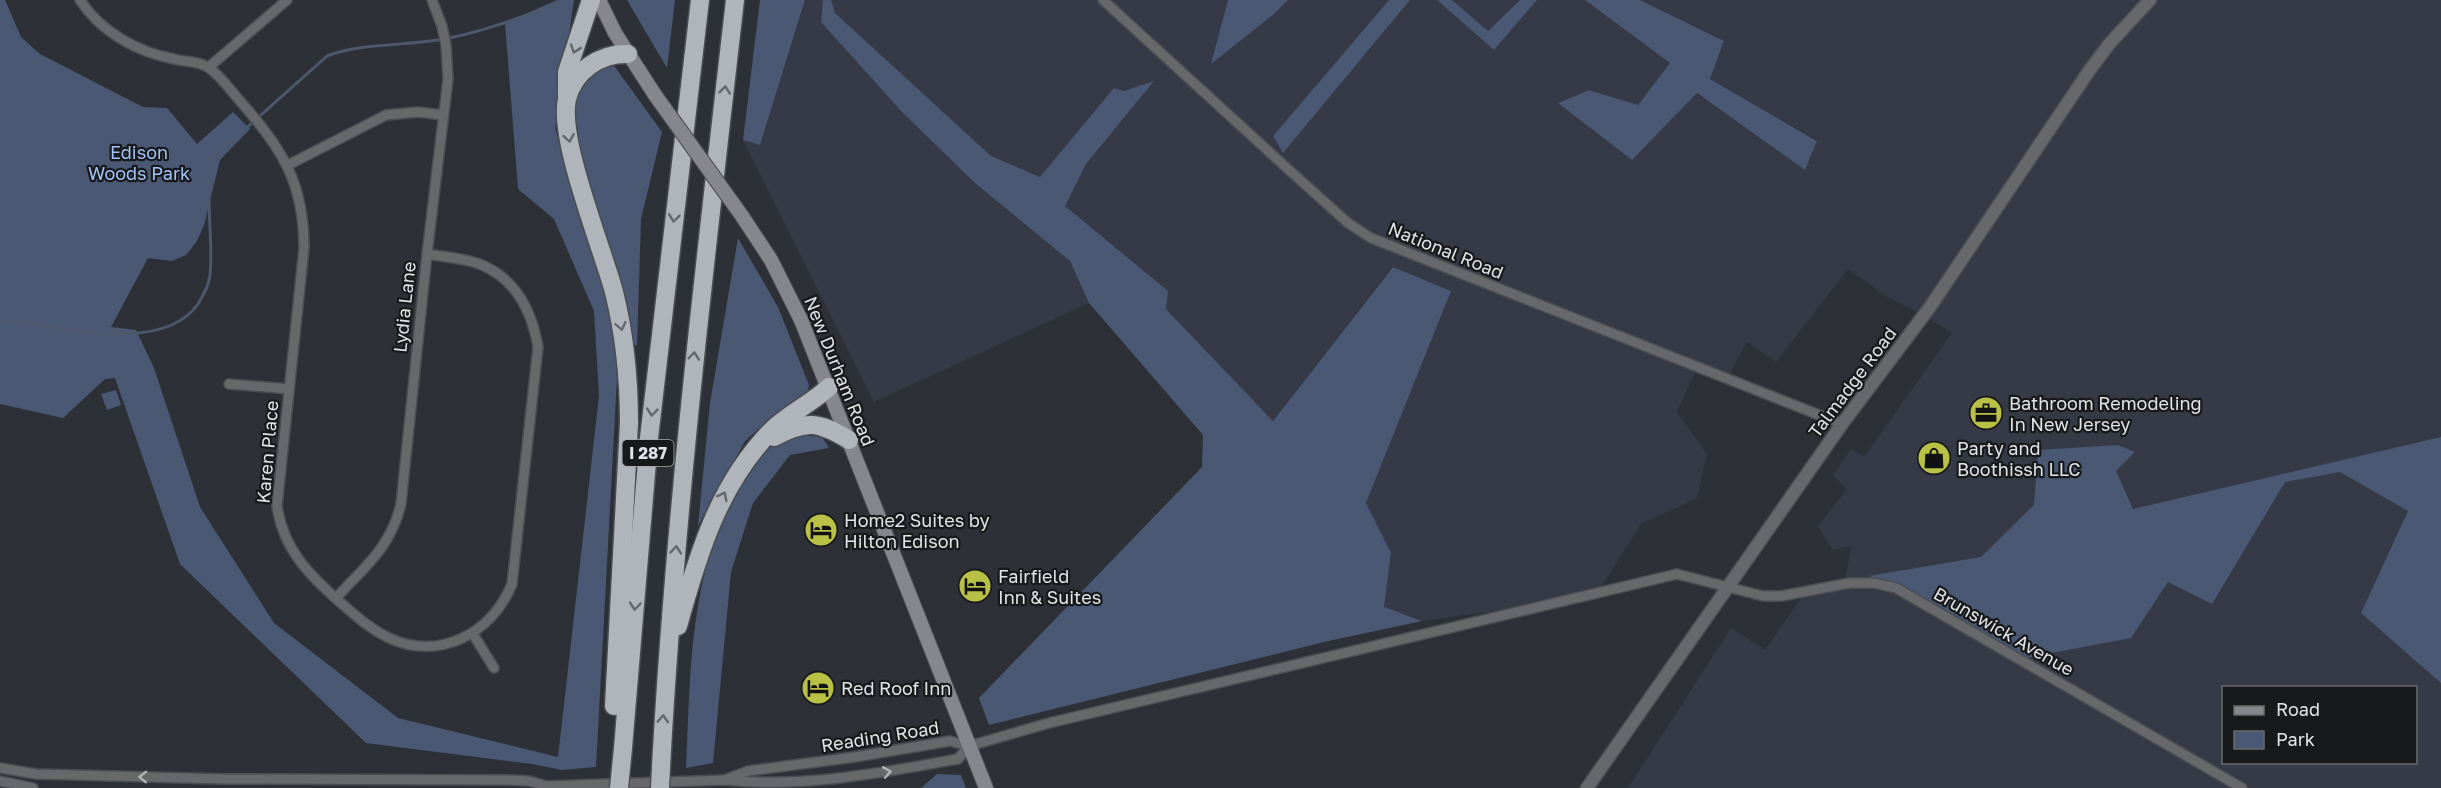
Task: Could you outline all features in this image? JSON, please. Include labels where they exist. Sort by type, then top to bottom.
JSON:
[{"type":"highway","points":[[591,0],[567,72],[566,121],[573,158],[614,293],[629,379],[629,423],[614,712],[624,724]]},
{"type":"highway","name":"I 287","points":[[620,788],[655,378],[700,0]]},
{"type":"highway","name":"I 287","points":[[660,788],[666,671],[685,440],[735,0]]},
{"type":"highway","points":[[567,98],[574,84],[589,65],[604,56],[628,54]]},
{"type":"highway","points":[[666,671],[709,525],[727,488],[759,444],[775,427],[829,387]]},
{"type":"highway","points":[[759,444],[786,430],[808,424],[822,424],[849,440]]},
{"type":"main road","name":"New Durham Road","points":[[599,0],[628,54],[742,216],[771,260],[790,295],[829,387],[986,788]]},
{"type":"street","points":[[80,0],[98,22],[126,42],[158,56],[209,67],[287,0]]},
{"type":"street","name":"Lydia Lane","points":[[336,598],[386,544],[396,525],[400,504],[448,62],[442,26],[432,0]]},
{"type":"street","name":"National Road","points":[[1103,0],[1297,178],[1348,223],[1371,238],[1842,424]]},
{"type":"street","name":"Talmadge Road","points":[[1587,788],[1842,424],[1930,307],[2092,66],[2110,42],[2150,0]]},
{"type":"street","name":"Karen Place","points":[[209,67],[253,116],[288,165],[297,189],[304,230],[277,506],[291,550],[314,578],[366,624],[403,643],[431,647],[457,642],[473,634],[495,615],[512,584],[538,347],[534,327],[525,303],[514,287],[501,275],[481,264],[426,254]]},
{"type":"street","points":[[288,165],[386,115],[418,112],[443,115]]},
{"type":"street","points":[[229,384],[289,389]]},
{"type":"street","name":"Brunswick Avenue","points":[[969,746],[1049,723],[1668,575],[1684,574],[1763,596],[1782,596],[1850,583],[1874,583],[1896,588],[2242,788]]},
{"type":"street","points":[[473,634],[494,668]]},
{"type":"street","name":"Reading Road","points":[[950,741],[969,746],[958,759],[850,783],[785,786],[725,780],[748,771],[855,757],[950,741]]},
{"type":"street","points":[[784,766],[785,786]]},
{"type":"street","points":[[0,768],[36,774],[224,779],[509,780],[529,781],[545,787],[725,780]]},
{"type":"street","points":[[0,781],[33,788]]},
{"type":"shaded area","points":[[805,0],[1228,0],[1212,63],[1273,15],[1288,0],[1389,0],[1273,136],[1283,153],[1410,0],[1437,0],[1494,50],[1537,0],[1585,0],[1670,63],[1638,105],[1590,90],[1558,103],[1632,159],[1696,93],[1805,169],[1817,140],[1710,79],[1724,41],[1640,0],[2441,0],[2441,788],[1628,788],[1731,628],[1765,650],[1808,588],[1845,582],[1851,546],[1833,550],[1818,526],[1847,489],[1833,475],[1851,449],[1864,457],[1952,333],[1884,295],[1848,269],[1776,362],[1747,342],[1725,382],[1696,370],[1677,412],[1707,454],[1697,498],[1641,524],[1595,597],[1422,621],[1383,607],[1391,553],[1366,503],[1451,291],[1392,267],[1273,421],[1166,309],[1089,303],[874,402],[743,140],[760,145]]},
{"type":"shaded area","points":[[1452,0],[1520,0],[1488,31]]},
{"type":"green space","name":"Edison Woods Park","points":[[0,0],[5,0],[21,37],[40,54],[143,107],[167,108],[197,144],[233,112],[250,129],[220,160],[204,225],[197,241],[186,255],[172,261],[148,258],[111,327],[136,330],[154,368],[200,507],[274,623],[398,718],[558,757],[599,396],[594,311],[554,219],[518,189],[505,23],[557,0],[574,0],[555,128],[608,295],[615,340],[617,378],[596,767],[562,770],[532,764],[366,743],[180,564],[115,378],[105,379],[63,418],[0,404]]},
{"type":"green space","points":[[627,0],[675,0],[667,68]]},
{"type":"green space","points":[[760,0],[805,0],[760,145],[743,140]]},
{"type":"green space","points":[[823,0],[831,0],[835,13],[991,156],[1040,177],[1114,88],[1124,91],[1154,81],[1086,164],[1065,206],[1168,291],[1166,309],[1273,421],[1393,267],[1451,291],[1366,503],[1391,553],[1384,607],[1422,621],[1324,642],[989,725],[979,698],[1202,467],[1203,435],[1089,303],[1070,261],[975,183],[902,112],[821,22]]},
{"type":"green space","points":[[1228,0],[1288,0],[1273,15],[1211,64]]},
{"type":"green space","points":[[1389,0],[1410,0],[1283,153],[1273,136]]},
{"type":"green space","points":[[1437,0],[1452,0],[1488,31],[1520,0],[1537,0],[1494,50]]},
{"type":"green space","points":[[1585,0],[1640,0],[1724,41],[1710,79],[1817,141],[1805,170],[1697,93],[1632,160],[1558,103],[1589,90],[1638,105],[1670,63]]},
{"type":"green space","points":[[612,63],[662,132],[641,219],[637,345],[631,345],[574,137],[575,97],[594,73]]},
{"type":"green space","points":[[738,238],[778,307],[809,385],[807,396],[772,417],[745,441],[698,526],[710,403]]},
{"type":"green space","points":[[116,390],[121,405],[107,410],[101,394]]},
{"type":"green space","points":[[799,435],[822,437],[829,448],[790,455],[753,503],[731,572],[713,763],[686,768],[692,653],[704,577],[715,540],[730,505],[764,452],[775,443]]},
{"type":"green space","points":[[2441,437],[2441,683],[2361,613],[2408,511],[2340,472],[2285,482],[2212,604],[2168,582],[2131,638],[2026,658],[1869,576],[1981,557],[2034,505],[2038,450],[2118,445],[2135,452],[2116,471],[2133,509]]},
{"type":"green space","points":[[937,774],[961,775],[966,788],[921,788]]},
{"type":"waterway","points":[[0,320],[105,333],[133,333],[159,329],[181,320],[198,304],[206,291],[209,279],[211,260],[209,186],[214,157],[327,56],[354,49],[454,37],[501,24],[562,2]]},
{"type":"place","name":"Bathroom Remodeling In New Jersey","points":[[1986,413]]},
{"type":"place","name":"Party and Boothissh LLC","points":[[1934,458]]},
{"type":"place","name":"Home2 Suites by Hilton Edison","points":[[821,530]]},
{"type":"place","name":"Fairfield Inn & Suites","points":[[975,586]]},
{"type":"place","name":"Red Roof Inn","points":[[818,688]]}]
